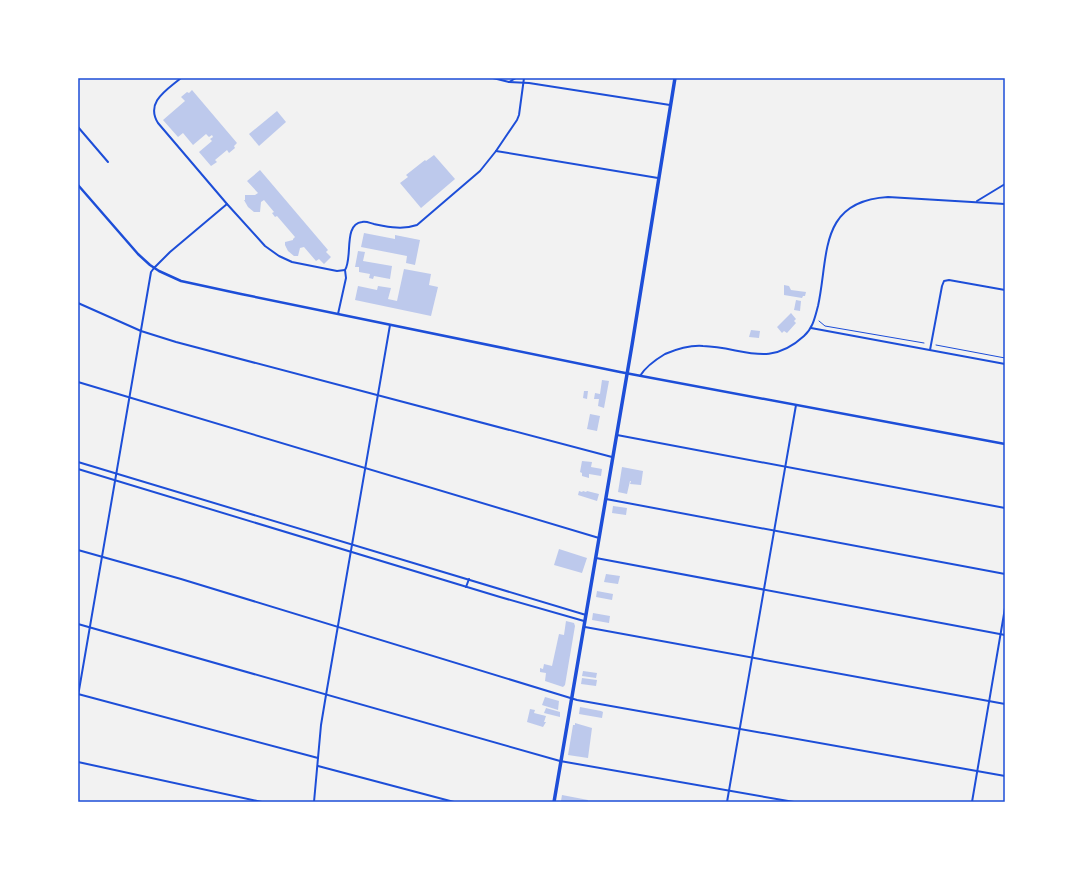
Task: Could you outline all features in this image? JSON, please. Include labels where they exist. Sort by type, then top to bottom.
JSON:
[{"type":"main road","points":[[554,802],[628,373],[675,78]]},
{"type":"street","points":[[181,78],[157,100],[154,105],[155,118],[227,204],[259,241],[279,256],[300,264],[337,271],[345,270]]},
{"type":"street","points":[[493,78],[509,82],[671,105]]},
{"type":"street","points":[[509,82],[516,78]]},
{"type":"street","points":[[338,314],[346,278],[345,270],[348,263],[351,230],[355,224],[364,222],[400,228],[416,225],[472,178],[496,151],[518,117],[524,78]]},
{"type":"street","points":[[78,127],[108,162]]},
{"type":"street","points":[[496,151],[659,178]]},
{"type":"street","points":[[976,202],[1005,184]]},
{"type":"street","points":[[78,185],[138,254],[154,268],[172,277],[193,284],[640,376],[1005,444]]},
{"type":"street","points":[[640,376],[649,364],[663,355],[678,349],[704,346],[755,354],[772,353],[788,348],[806,335],[815,320],[827,243],[830,233],[841,217],[851,207],[865,200],[888,197],[1005,204]]},
{"type":"street","points":[[227,204],[170,252],[152,272],[78,695],[318,758]]},
{"type":"street","points":[[930,350],[944,281],[950,280],[1005,290]]},
{"type":"street","points":[[78,303],[141,331],[176,342],[613,457]]},
{"type":"street","points":[[314,802],[326,695],[390,325]]},
{"type":"street","points":[[811,328],[1005,364]]},
{"type":"street","points":[[78,382],[599,538]]},
{"type":"street","points":[[727,802],[796,404]]},
{"type":"street","points":[[617,435],[1005,508]]},
{"type":"street","points":[[78,462],[586,615]]},
{"type":"street","points":[[78,469],[584,622]]},
{"type":"street","points":[[606,499],[1005,574]]},
{"type":"street","points":[[233,516],[235,509]]},
{"type":"street","points":[[78,550],[571,698],[1005,776]]},
{"type":"street","points":[[596,558],[1005,635]]},
{"type":"street","points":[[466,587],[469,579]]},
{"type":"street","points":[[972,802],[1005,608]]},
{"type":"street","points":[[78,624],[560,761],[794,802]]},
{"type":"street","points":[[584,627],[1005,704]]},
{"type":"street","points":[[78,762],[262,802]]},
{"type":"street","points":[[318,766],[454,802]]},
{"type":"path","points":[[820,321],[825,326],[924,344]]},
{"type":"path","points":[[936,345],[1005,358]]},
{"type":"building","points":[[192,90],[237,143],[234,146],[235,148],[229,153],[227,150],[215,160],[217,162],[211,166],[199,152],[212,141],[210,139],[213,137],[212,135],[209,137],[206,134],[193,145],[183,133],[178,137],[163,120],[185,101],[181,97]]},
{"type":"building","points":[[277,111],[286,122],[259,146],[249,134]]},
{"type":"building","points":[[434,155],[455,179],[421,208],[400,183],[408,177],[406,175]]},
{"type":"building","points":[[260,170],[328,250],[326,252],[331,257],[324,264],[319,259],[316,261],[304,247],[300,248],[298,256],[294,256],[288,251],[285,242],[293,240],[295,237],[277,216],[275,217],[272,213],[274,212],[264,200],[261,202],[260,212],[254,212],[248,207],[244,200],[245,195],[255,195],[258,193],[247,181]]},
{"type":"building","points":[[364,233],[395,239],[395,235],[420,240],[415,265],[406,263],[407,256],[361,247]]},
{"type":"building","points":[[358,251],[365,252],[363,261],[392,266],[390,279],[374,276],[373,279],[369,278],[370,274],[359,272],[359,267],[355,267]]},
{"type":"building","points":[[404,269],[431,274],[429,285],[438,287],[431,316],[355,300],[358,286],[377,290],[378,286],[391,288],[388,299],[397,301]]},
{"type":"building","points":[[784,285],[789,286],[791,290],[806,292],[805,296],[802,298],[784,295]]},
{"type":"building","points":[[796,300],[801,301],[800,311],[794,310]]},
{"type":"building","points":[[791,313],[796,319],[794,321],[796,323],[787,333],[784,331],[782,333],[777,327]]},
{"type":"building","points":[[751,330],[760,331],[759,338],[749,337]]},
{"type":"building","points":[[602,380],[609,381],[604,408],[598,406],[599,399],[594,399],[595,393],[600,394]]},
{"type":"building","points":[[584,391],[588,391],[587,399],[583,398]]},
{"type":"building","points":[[590,414],[600,416],[597,431],[587,429]]},
{"type":"building","points":[[582,461],[592,462],[591,467],[602,469],[601,476],[589,474],[589,478],[582,476],[582,473],[580,472]]},
{"type":"building","points":[[622,467],[643,471],[641,485],[630,484],[630,481],[627,494],[618,492]]},
{"type":"building","points":[[579,491],[599,494],[597,501],[578,495]]},
{"type":"building","points":[[613,506],[627,508],[626,515],[612,513]]},
{"type":"building","points":[[559,549],[587,558],[582,573],[554,565]]},
{"type":"building","points":[[606,574],[620,576],[618,584],[604,582]]},
{"type":"building","points":[[597,591],[613,594],[612,600],[596,597]]},
{"type":"building","points":[[593,613],[610,616],[609,623],[592,620]]},
{"type":"building","points":[[566,621],[574,623],[575,626],[565,685],[563,687],[545,681],[546,673],[540,672],[540,668],[543,669],[544,664],[552,666],[559,634],[564,635]]},
{"type":"building","points":[[583,671],[597,673],[596,678],[582,676]]},
{"type":"building","points":[[582,678],[597,680],[596,686],[581,684]]},
{"type":"building","points":[[545,697],[559,701],[558,710],[542,705]]},
{"type":"building","points":[[580,707],[603,712],[602,718],[579,714]]},
{"type":"building","points":[[546,708],[560,712],[560,717],[544,713]]},
{"type":"building","points":[[530,709],[535,710],[534,713],[546,716],[544,722],[546,722],[543,727],[527,722]]},
{"type":"building","points":[[575,723],[592,728],[588,758],[568,755],[573,725],[575,725]]},
{"type":"building","points":[[562,795],[588,800],[588,802],[561,801]]}]
